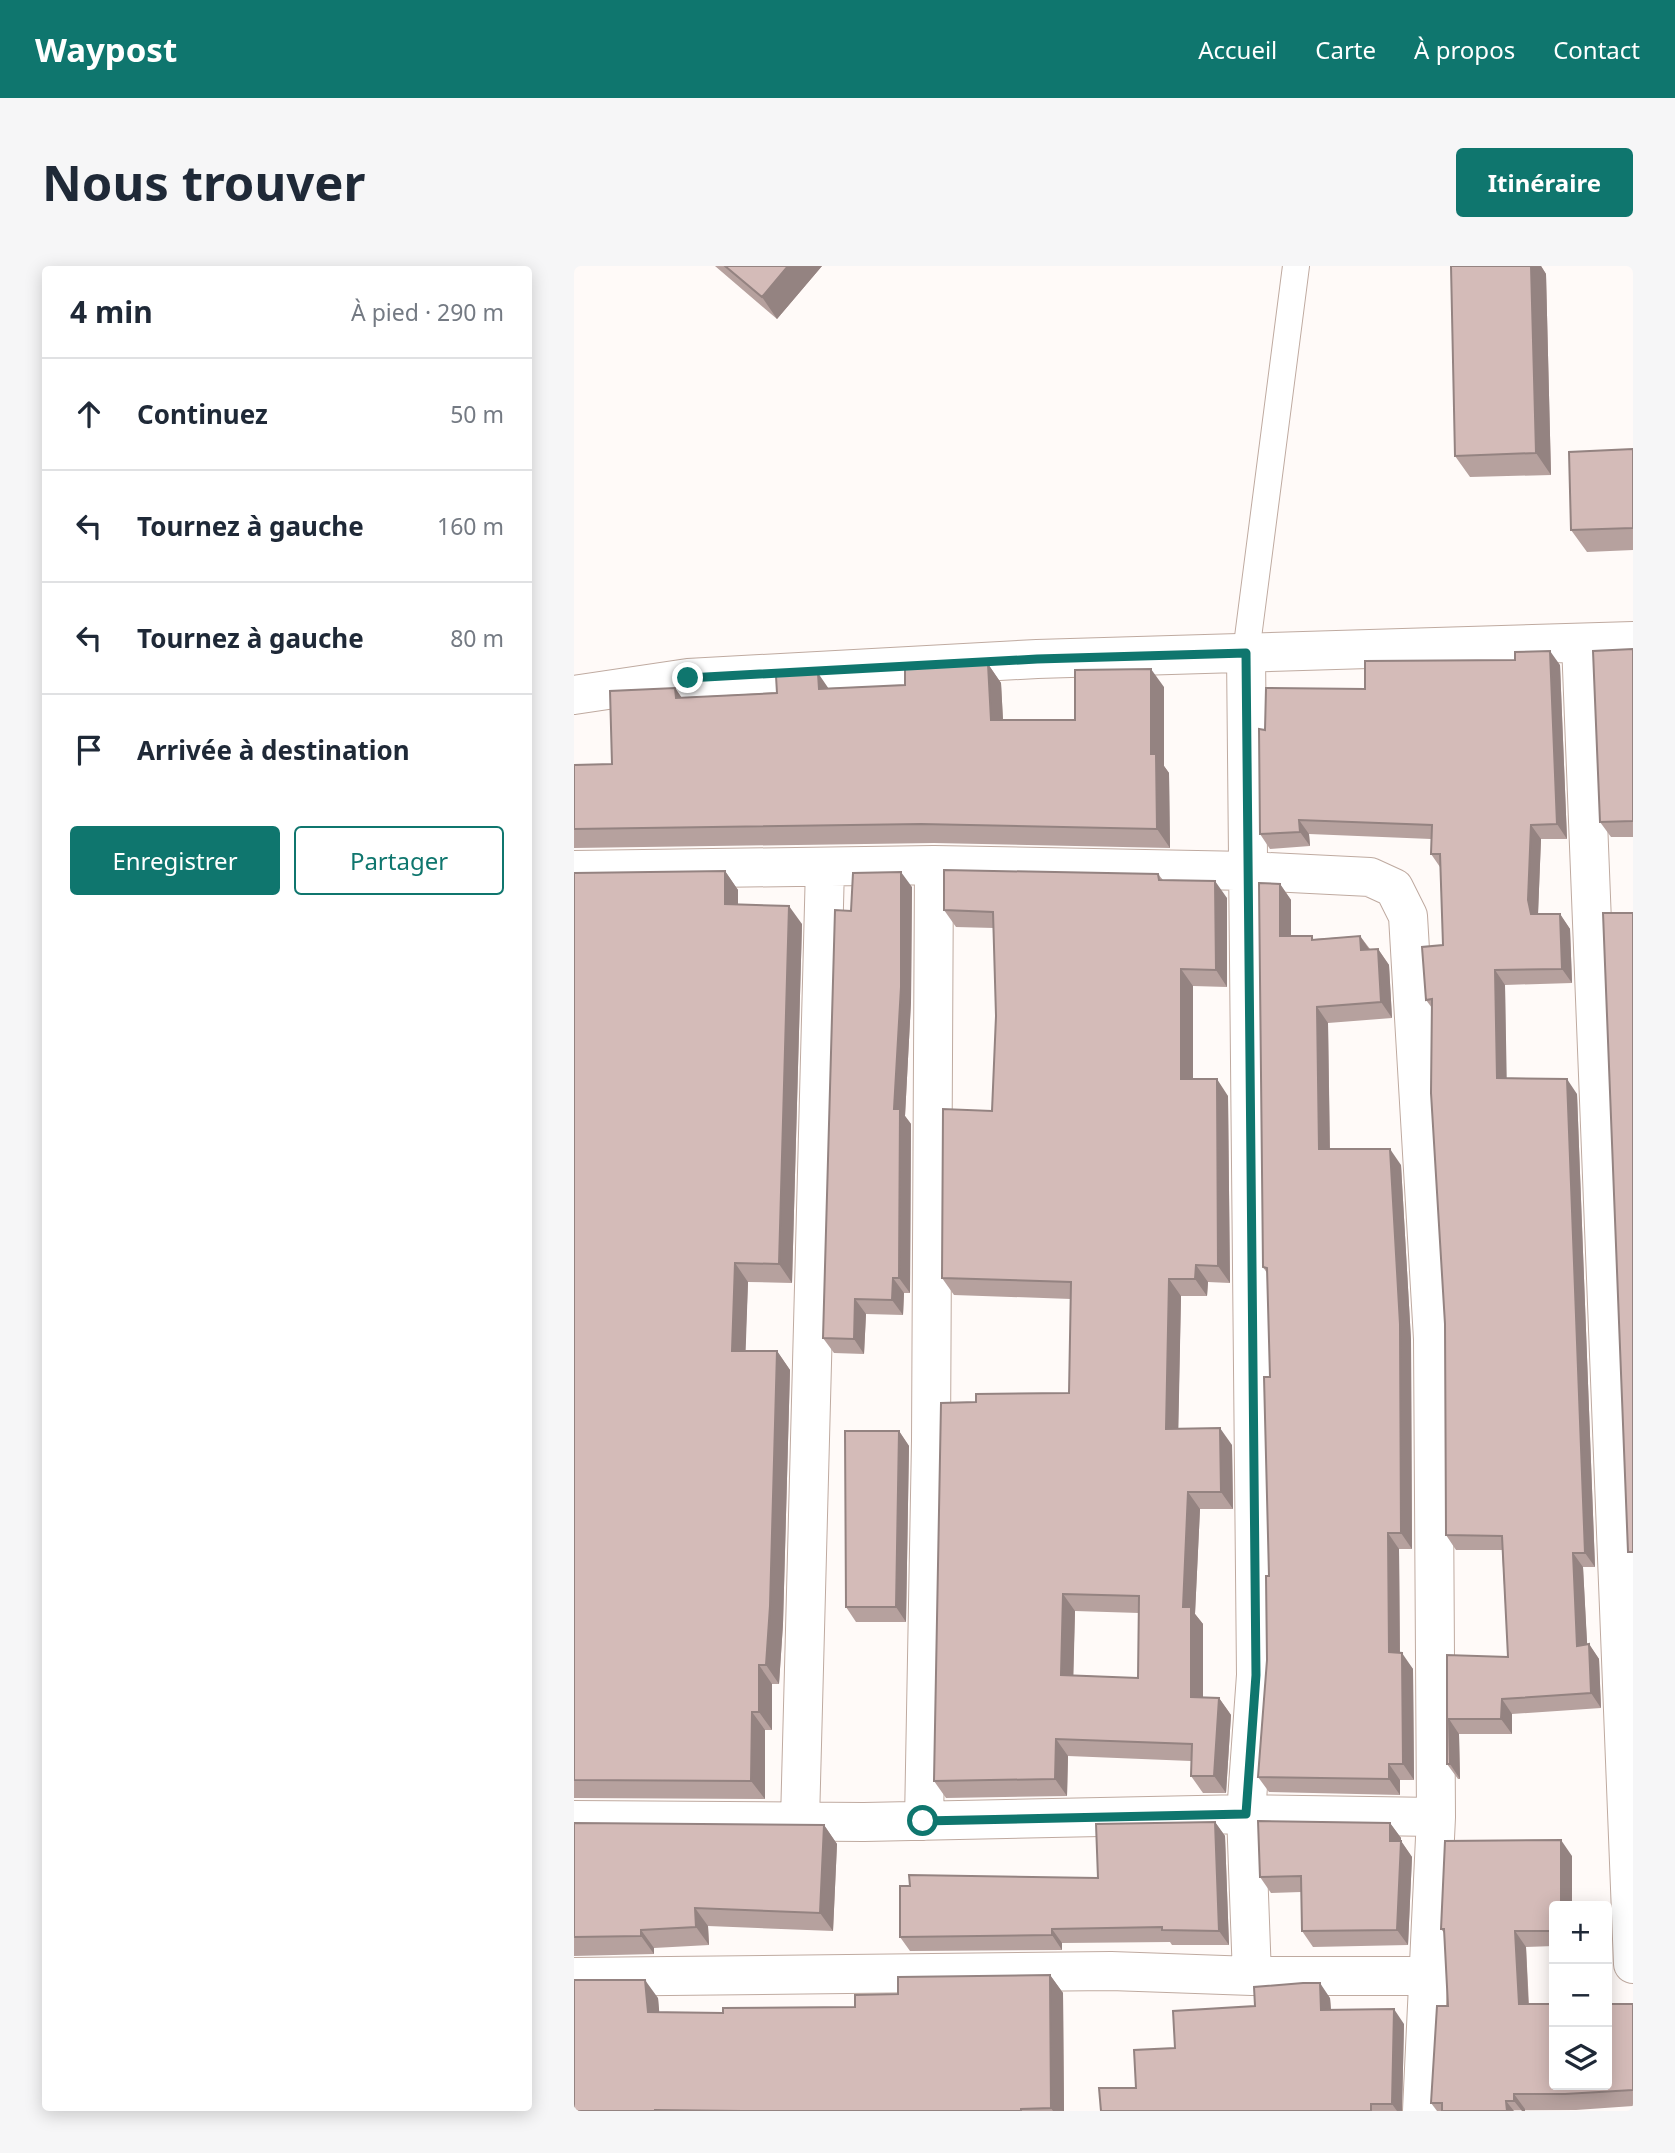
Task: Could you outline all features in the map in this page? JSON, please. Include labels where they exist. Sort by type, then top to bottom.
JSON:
[{"type":"street","points":[[574,695],[688,678],[1037,659],[1633,641]]},
{"type":"street","points":[[1581,643],[1633,1964]]},
{"type":"street","points":[[1246,653],[1256,1675],[1246,1814],[1252,1976]]},
{"type":"street","points":[[923,1821],[932,1427],[934,865]]},
{"type":"street","points":[[574,870],[934,865],[1248,871],[1370,877],[1394,888],[1408,916],[1433,1339],[1436,1817],[1422,2111]]},
{"type":"street","points":[[800,1822],[825,867]]},
{"type":"street","points":[[574,1820],[923,1821],[1246,1814],[1436,1817]]},
{"type":"street","points":[[574,1977],[1111,1971],[1252,1976],[1430,1976]]},
{"type":"lane","points":[[1246,653],[1296,266]]},
{"type":"building","points":[[725,266],[788,266],[762,297]]},
{"type":"building","points":[[1451,266],[1531,266],[1536,453],[1455,456]]},
{"type":"building","points":[[1633,449],[1633,528],[1571,530],[1569,452]]},
{"type":"building","points":[[1633,649],[1633,821],[1600,822],[1593,651]]},
{"type":"building","points":[[1550,651],[1557,824],[1531,825],[1528,900],[1531,914],[1560,914],[1562,969],[1495,970],[1497,1078],[1567,1079],[1585,1553],[1573,1553],[1577,1646],[1589,1644],[1591,1693],[1502,1699],[1501,1719],[1449,1719],[1450,1764],[1447,1764],[1447,1655],[1508,1657],[1502,1536],[1446,1535],[1445,1324],[1431,1093],[1432,999],[1426,1000],[1422,947],[1443,945],[1440,854],[1431,854],[1432,825],[1299,820],[1300,832],[1260,834],[1259,729],[1265,730],[1266,688],[1365,689],[1365,661],[1515,660],[1515,652]]},
{"type":"building","points":[[988,664],[991,720],[1075,720],[1075,670],[1151,669],[1151,754],[1156,754],[1157,829],[921,824],[574,829],[574,765],[612,764],[610,691],[675,688],[676,698],[777,693],[776,676],[818,673],[819,689],[905,685],[905,669]]},
{"type":"building","points":[[944,870],[1158,874],[1159,880],[1215,881],[1216,970],[1181,969],[1181,1079],[1217,1079],[1218,1266],[1196,1265],[1195,1279],[1169,1279],[1166,1429],[1220,1428],[1221,1492],[1188,1492],[1183,1607],[1191,1607],[1191,1697],[1219,1698],[1214,1776],[1191,1776],[1192,1744],[1056,1739],[1055,1779],[934,1781],[941,1403],[976,1402],[976,1394],[1069,1393],[1071,1282],[942,1278],[943,1109],[992,1111],[996,1016],[993,912],[944,910]],"holes":[[[1063,1594],[1139,1596],[1138,1678],[1061,1675]]]},
{"type":"building","points":[[725,871],[725,904],[789,906],[779,1264],[735,1263],[732,1351],[777,1351],[770,1606],[766,1665],[759,1665],[759,1712],[752,1712],[751,1781],[574,1780],[574,873]]},
{"type":"building","points":[[901,872],[901,987],[894,1109],[900,1109],[899,1278],[893,1278],[892,1300],[855,1299],[854,1339],[823,1338],[835,910],[851,911],[853,873]]},
{"type":"building","points":[[1259,883],[1280,884],[1280,936],[1312,936],[1312,940],[1360,936],[1361,950],[1378,949],[1381,1002],[1317,1007],[1319,1149],[1390,1149],[1400,1324],[1401,1533],[1388,1533],[1389,1652],[1402,1653],[1403,1764],[1389,1764],[1389,1779],[1258,1777],[1267,1660],[1266,1576],[1269,1576],[1264,1377],[1270,1377],[1267,1268],[1263,1267]]},
{"type":"building","points":[[1603,913],[1633,913],[1633,1552],[1628,1552]]},
{"type":"building","points":[[845,1431],[899,1431],[896,1607],[846,1607]]},
{"type":"building","points":[[1258,1821],[1390,1823],[1390,1841],[1401,1841],[1397,1930],[1302,1931],[1301,1876],[1260,1877]]},
{"type":"building","points":[[1215,1822],[1219,1931],[1162,1930],[1162,1927],[1052,1929],[1052,1935],[900,1937],[900,1886],[910,1886],[909,1875],[1098,1878],[1096,1824]]},
{"type":"building","points":[[574,1823],[824,1825],[820,1913],[695,1908],[696,1927],[641,1930],[641,1936],[574,1937]]},
{"type":"building","points":[[1561,1840],[1561,1901],[1549,1901],[1549,1931],[1515,1931],[1519,2004],[1549,2004],[1549,2090],[1612,2090],[1612,2004],[1633,2004],[1633,2090],[1514,2094],[1514,2101],[1506,2101],[1507,2111],[1442,2111],[1442,2103],[1431,2103],[1437,2006],[1448,2006],[1444,1929],[1441,1929],[1445,1841]]},
{"type":"building","points":[[1050,1975],[1051,2108],[1021,2111],[574,2111],[574,1980],[645,1980],[648,2012],[723,2013],[723,2008],[855,2007],[855,1995],[898,1994],[898,1977]]},
{"type":"building","points":[[1320,1983],[1321,2010],[1394,2009],[1392,2104],[1371,2104],[1371,2111],[1101,2111],[1099,2088],[1136,2088],[1134,2050],[1175,2048],[1173,2011],[1255,2006],[1254,1987]]},
{"type":"route","points":[[688,678],[1037,659],[1246,653],[1256,1675],[1246,1814],[923,1821]]}]
